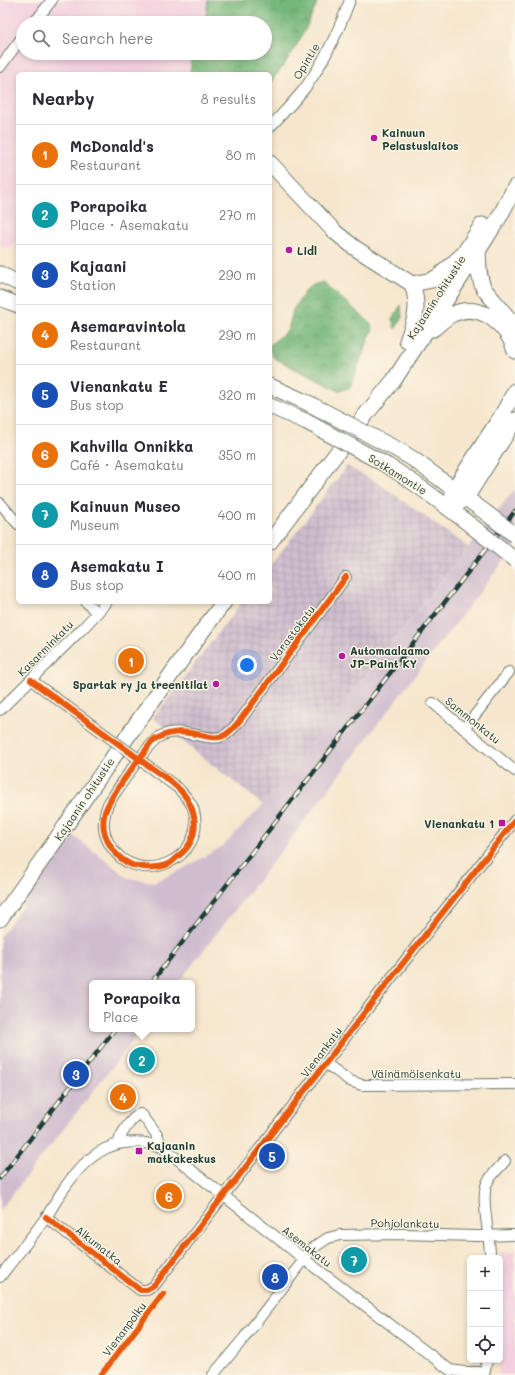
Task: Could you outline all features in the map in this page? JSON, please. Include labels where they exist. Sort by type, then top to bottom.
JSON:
[{"type":"highway","points":[[272,165],[336,232],[355,248],[408,282],[415,292],[417,307],[414,341]]},
{"type":"highway","name":"Kajaanin ohitustie","points":[[471,252],[492,209],[515,181]]},
{"type":"highway","name":"Kajaanin ohitustie","points":[[272,539],[363,418],[394,380],[414,341],[471,252],[500,216],[515,187]]},
{"type":"highway","points":[[408,282],[432,280],[440,276],[471,252],[484,289],[515,326]]},
{"type":"highway","points":[[0,274],[16,282]]},
{"type":"highway","points":[[0,298],[16,304]]},
{"type":"highway","points":[[414,341],[447,317],[454,313],[467,310],[489,316],[502,328],[511,340],[515,351]]},
{"type":"highway","name":"Sotkamontie","points":[[272,387],[308,403],[413,459],[515,535]]},
{"type":"highway","points":[[450,509],[515,391]]},
{"type":"highway","name":"Sotkamontie","points":[[272,407],[307,422],[402,474],[450,509],[515,560]]},
{"type":"highway","points":[[460,493],[515,420]]},
{"type":"highway","name":"Kajaanin ohitustie","points":[[0,919],[151,701],[223,604]]},
{"type":"street","points":[[39,16],[52,0]]},
{"type":"street","name":"Opintie","points":[[272,125],[305,88],[330,46],[350,0]]},
{"type":"street","points":[[0,67],[16,45]]},
{"type":"street","points":[[0,503],[16,522]]},
{"type":"street","name":"Varastokatu","points":[[31,680],[95,727],[178,788],[186,797],[193,807],[196,829],[192,840],[185,850],[169,863],[149,868],[132,865],[120,857],[105,838],[103,826],[104,815],[108,804],[152,743],[163,735],[172,732],[183,732],[211,738],[223,736],[233,729],[346,577]]},
{"type":"street","points":[[88,604],[97,613]]},
{"type":"street","name":"Kasarminkatu","points":[[0,710],[105,604]]},
{"type":"street","points":[[464,729],[509,672]]},
{"type":"street","name":"Sammonkatu","points":[[433,703],[515,771]]},
{"type":"street","name":"Vienankatu","points":[[140,1290],[147,1290],[154,1286],[325,1063],[515,820]]},
{"type":"street","name":"Väinämöisenkatu","points":[[325,1063],[350,1081],[362,1085],[514,1085]]},
{"type":"street","name":"Asemakatu","points":[[118,1144],[121,1134],[135,1117],[140,1114],[157,1135],[162,1147]]},
{"type":"street","name":"Asemakatu","points":[[0,1277],[46,1217],[63,1190],[80,1169],[99,1151],[118,1144],[129,1142],[155,1144],[162,1147],[304,1259],[450,1370],[484,1374]]},
{"type":"street","points":[[490,1255],[485,1190],[488,1182],[505,1161]]},
{"type":"street","name":"Alkumatka","points":[[46,1217],[140,1290]]},
{"type":"street","name":"Pohjolankatu","points":[[244,1338],[304,1259],[316,1246],[328,1238],[340,1235],[401,1234],[515,1235]]},
{"type":"street","points":[[214,1375],[244,1338]]},
{"type":"street","points":[[223,1375],[244,1338]]},
{"type":"street","points":[[484,1374],[486,1363]]},
{"type":"shaded area","points":[[0,0],[215,0],[209,16],[16,16],[16,60],[191,60],[187,72],[16,72],[16,243],[9,250],[0,246]]},
{"type":"shaded area","points":[[347,466],[378,483],[468,547],[263,805],[153,718],[240,604],[272,604],[272,563]]},
{"type":"shaded area","points":[[515,489],[515,547],[180,980],[89,980],[89,1032],[140,1032],[0,1210],[0,937],[74,836],[128,878],[154,882],[179,871],[223,846],[263,805]]},
{"type":"shaded area","points":[[503,1252],[515,1252],[515,1375],[499,1375],[499,1363],[503,1363],[503,1255],[500,1255]]},
{"type":"green space","points":[[208,0],[318,0],[309,22],[297,44],[272,80],[272,72],[190,72],[191,60],[272,60],[272,16],[206,16]]},
{"type":"green space","points":[[324,282],[368,321],[373,328],[350,387],[339,391],[274,358],[272,354],[272,343],[288,330],[293,310],[305,292],[313,285]]},
{"type":"green space","points":[[401,305],[402,319],[395,329],[392,319]]},
{"type":"railway","points":[[153,980],[515,511]]},
{"type":"railway","points":[[0,1178],[113,1032]]},
{"type":"cycle path","points":[[31,680],[129,752],[143,762],[167,779],[183,793],[191,806],[193,813],[195,827],[194,834],[191,841],[182,853],[170,863],[164,865],[157,867],[132,865],[120,858],[111,847],[104,832],[103,820],[106,808],[117,789],[132,768],[139,759],[146,750],[151,743],[163,736],[181,732],[209,737],[226,735],[241,719],[346,577]]},
{"type":"cycle path","points":[[46,1217],[140,1290],[147,1290],[154,1286],[515,820]]},
{"type":"cycle path","name":"Vienanpolku","points":[[101,1375],[163,1294]]},
{"type":"place","name":"Kainuun Pelastuslaitos","points":[[374,138]]},
{"type":"place","name":"Lidl","points":[[289,250]]},
{"type":"place","name":"Automaalaamo JP-Paint KY","points":[[342,656]]},
{"type":"place","name":"McDonald's","points":[[131,661]]},
{"type":"place","name":"Spartak ry ja treenitilat","points":[[216,684]]},
{"type":"place","name":"Vienankatu 1","points":[[502,823]]},
{"type":"place","name":"Porapoika","points":[[142,1060]]},
{"type":"place","name":"Kajaani","points":[[76,1074]]},
{"type":"place","name":"Asemaravintola","points":[[123,1097]]},
{"type":"place","name":"Kajaanin matkakeskus","points":[[139,1151]]},
{"type":"place","name":"Vienankatu E","points":[[272,1156]]},
{"type":"place","name":"Kahvilla Onnikka","points":[[169,1196]]},
{"type":"place","name":"Kainuun Museo","points":[[354,1260]]},
{"type":"place","name":"Asemakatu I","points":[[275,1277]]}]
